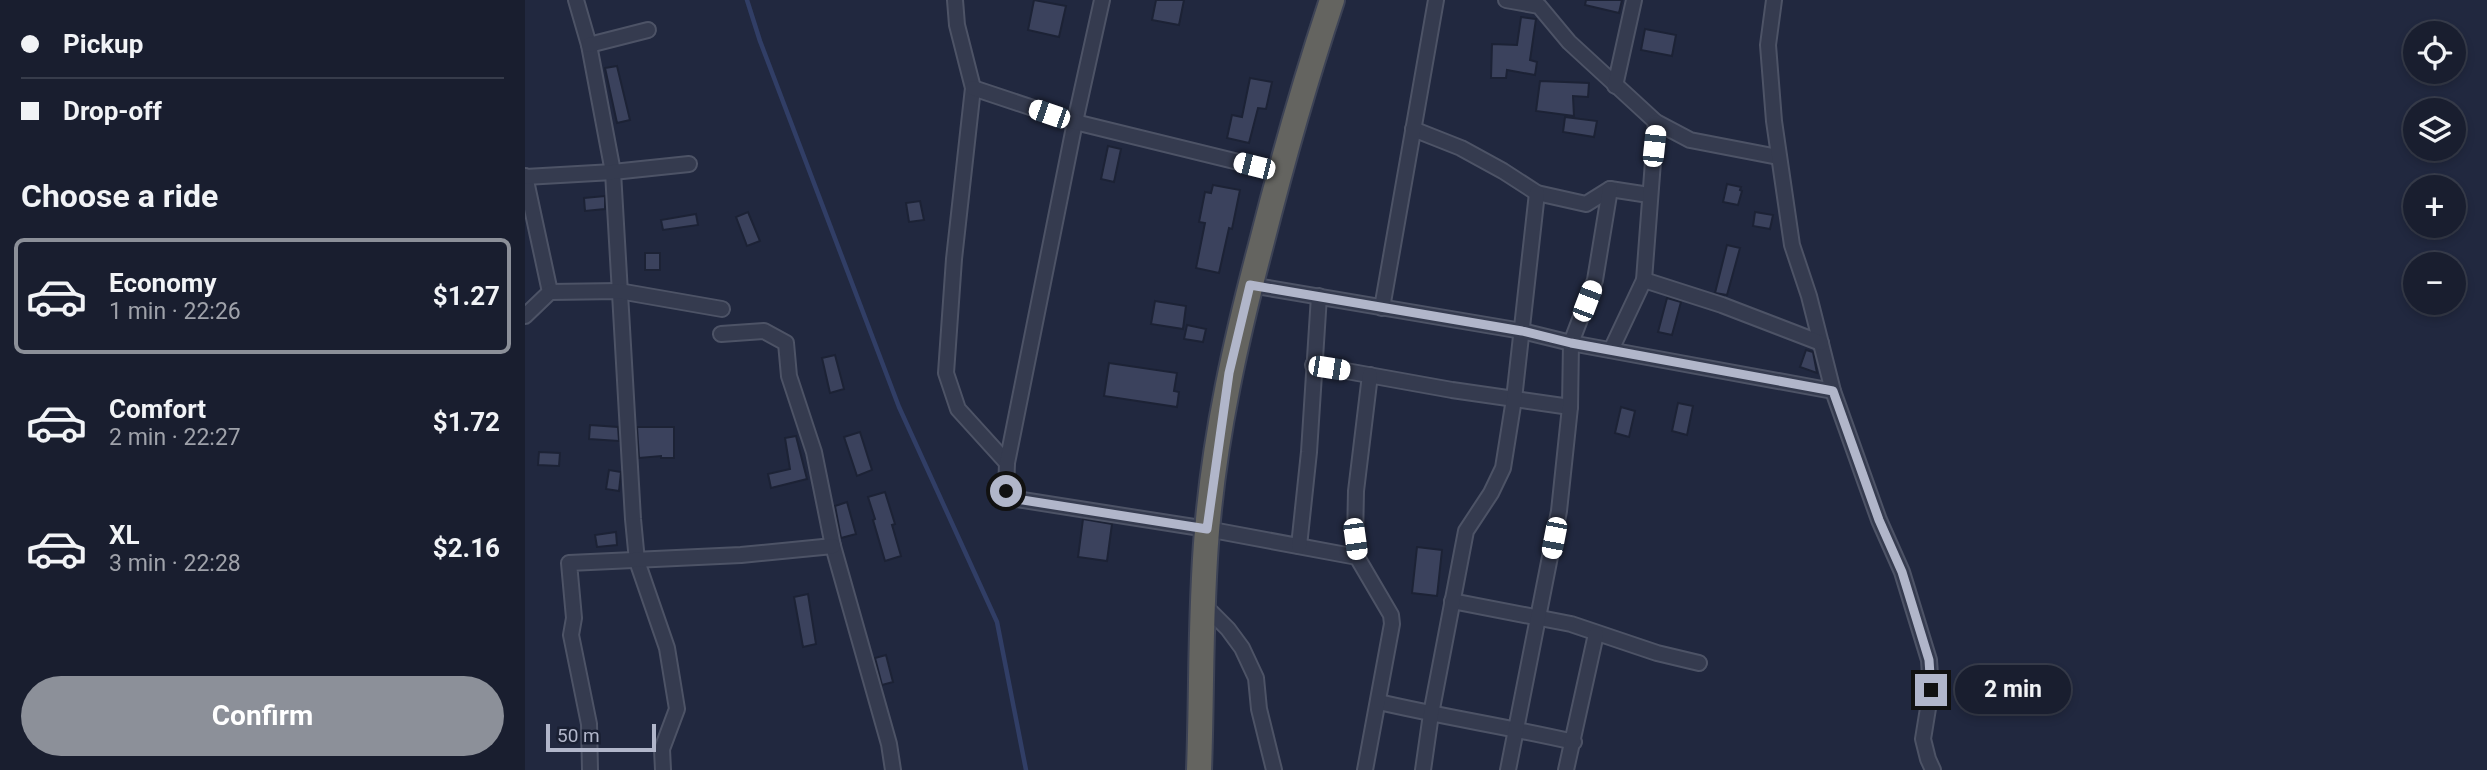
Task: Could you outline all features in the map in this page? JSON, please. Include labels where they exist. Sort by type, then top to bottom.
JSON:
[{"type":"highway","points":[[1199,770],[1201,602],[1207,529],[1229,373],[1279,172],[1331,0]]},
{"type":"street","points":[[576,0],[589,45],[613,172],[637,561],[667,648],[677,709],[662,749],[663,770]]},
{"type":"street","points":[[955,0],[957,25],[973,88],[954,259],[946,373],[958,409],[1007,463]]},
{"type":"street","points":[[1102,0],[1007,463],[1006,491],[1016,499],[1207,529],[1357,557]]},
{"type":"street","points":[[1382,308],[1436,0]]},
{"type":"street","points":[[1506,0],[1539,6],[1569,42],[1656,122],[1691,139],[1778,158]]},
{"type":"street","points":[[1615,86],[1634,0]]},
{"type":"street","points":[[1774,0],[1768,45],[1778,158],[1792,246],[1833,391],[1879,520],[1902,572],[1929,660],[1931,690],[1923,739],[1927,759],[1933,770]]},
{"type":"street","points":[[589,45],[648,30]]},
{"type":"street","points":[[973,88],[1075,122],[1279,172]]},
{"type":"street","points":[[1611,350],[1644,280],[1656,122]]},
{"type":"street","points":[[1413,129],[1461,148],[1537,193],[1587,204],[1610,190],[1649,195]]},
{"type":"street","points":[[550,292],[525,177],[689,164]]},
{"type":"street","points":[[1509,770],[1559,511],[1570,407],[1571,343],[1595,280],[1610,190]]},
{"type":"street","points":[[1423,770],[1466,531],[1491,493],[1503,468],[1514,399],[1537,193]]},
{"type":"street","points":[[1644,280],[1722,305],[1821,343]]},
{"type":"street","points":[[1250,285],[1522,331],[1571,343],[1833,391]]},
{"type":"street","points":[[525,316],[550,292],[619,291],[722,309]]},
{"type":"street","points":[[1299,546],[1319,296]]},
{"type":"street","points":[[721,334],[764,331],[786,343],[789,376],[814,452],[832,546],[894,770]]},
{"type":"street","points":[[1314,365],[1570,407]]},
{"type":"street","points":[[1366,770],[1392,624],[1391,615],[1357,557],[1355,539],[1356,491],[1370,374]]},
{"type":"street","points":[[590,770],[589,724],[571,635],[574,618],[569,563],[741,555],[832,546]]},
{"type":"street","points":[[1452,601],[1571,624],[1596,634],[1699,663]]},
{"type":"street","points":[[1201,602],[1228,629],[1242,648],[1256,678],[1259,709],[1274,770]]},
{"type":"street","points":[[1566,770],[1596,634]]},
{"type":"street","points":[[1379,702],[1573,742]]},
{"type":"building","points":[[1034,0],[1066,6],[1059,37],[1028,30]]},
{"type":"building","points":[[1156,0],[1184,0],[1179,25],[1152,20]]},
{"type":"building","points":[[1586,0],[1622,0],[1619,13],[1585,5]]},
{"type":"building","points":[[1521,17],[1536,19],[1530,60],[1537,62],[1535,75],[1507,70],[1506,78],[1491,78],[1492,44],[1517,45]]},
{"type":"building","points":[[1645,29],[1676,35],[1672,56],[1641,50]]},
{"type":"building","points":[[617,66],[630,120],[617,123],[605,68]]},
{"type":"building","points":[[1250,78],[1272,82],[1266,109],[1258,108],[1249,143],[1227,138],[1232,115],[1242,117]]},
{"type":"building","points":[[1540,81],[1589,83],[1588,97],[1573,96],[1574,116],[1536,111]]},
{"type":"building","points":[[1565,117],[1597,121],[1594,137],[1563,132]]},
{"type":"building","points":[[1108,146],[1121,149],[1114,182],[1101,179]]},
{"type":"building","points":[[1727,184],[1741,187],[1738,205],[1723,202]]},
{"type":"building","points":[[1213,185],[1240,190],[1219,273],[1196,268],[1205,223],[1199,222],[1205,192],[1211,193]]},
{"type":"building","points":[[605,196],[605,209],[585,211],[584,198]]},
{"type":"building","points":[[920,201],[924,220],[909,222],[906,203]]},
{"type":"building","points":[[748,212],[760,241],[747,246],[736,217]]},
{"type":"building","points":[[1755,212],[1773,215],[1770,229],[1753,226]]},
{"type":"building","points":[[696,214],[698,225],[663,230],[661,220]]},
{"type":"building","points":[[1727,245],[1740,248],[1727,295],[1715,293]]},
{"type":"building","points":[[645,253],[660,253],[660,270],[645,270]]},
{"type":"building","points":[[1667,298],[1681,302],[1672,335],[1658,332]]},
{"type":"building","points":[[1155,301],[1186,306],[1183,329],[1151,324]]},
{"type":"building","points":[[1187,325],[1206,329],[1203,342],[1184,339]]},
{"type":"building","points":[[1806,350],[1813,352],[1817,373],[1800,367]]},
{"type":"building","points":[[835,355],[844,389],[830,393],[822,358]]},
{"type":"building","points":[[1109,363],[1177,373],[1174,391],[1179,392],[1177,407],[1104,396]]},
{"type":"building","points":[[1678,403],[1693,406],[1687,435],[1672,431]]},
{"type":"building","points":[[1621,407],[1635,411],[1629,437],[1615,433]]},
{"type":"building","points":[[590,425],[618,427],[619,441],[589,439]]},
{"type":"building","points":[[637,427],[674,427],[674,458],[639,458]]},
{"type":"building","points":[[860,432],[872,470],[857,476],[844,437]]},
{"type":"building","points":[[796,436],[807,479],[771,488],[768,474],[790,469],[785,438]]},
{"type":"building","points":[[539,452],[560,453],[559,466],[538,465]]},
{"type":"building","points":[[609,470],[621,472],[619,491],[606,489]]},
{"type":"building","points":[[885,492],[901,556],[885,561],[868,497]]},
{"type":"building","points":[[847,502],[856,534],[841,538],[835,506]]},
{"type":"building","points":[[1083,519],[1112,524],[1107,561],[1078,557]]},
{"type":"building","points":[[616,532],[617,545],[597,547],[595,535]]},
{"type":"building","points":[[1417,547],[1442,550],[1437,596],[1412,593]]},
{"type":"building","points":[[808,594],[816,644],[803,647],[794,597]]},
{"type":"building","points":[[886,655],[893,682],[882,685],[875,658]]},
{"type":"waterway","points":[[747,0],[760,41],[899,407],[997,622],[1026,770]]},
{"type":"route","points":[[1006,491],[1016,499],[1207,529],[1229,373],[1250,285],[1522,331],[1571,343],[1833,391],[1879,520],[1902,572],[1929,660],[1931,690]]}]
